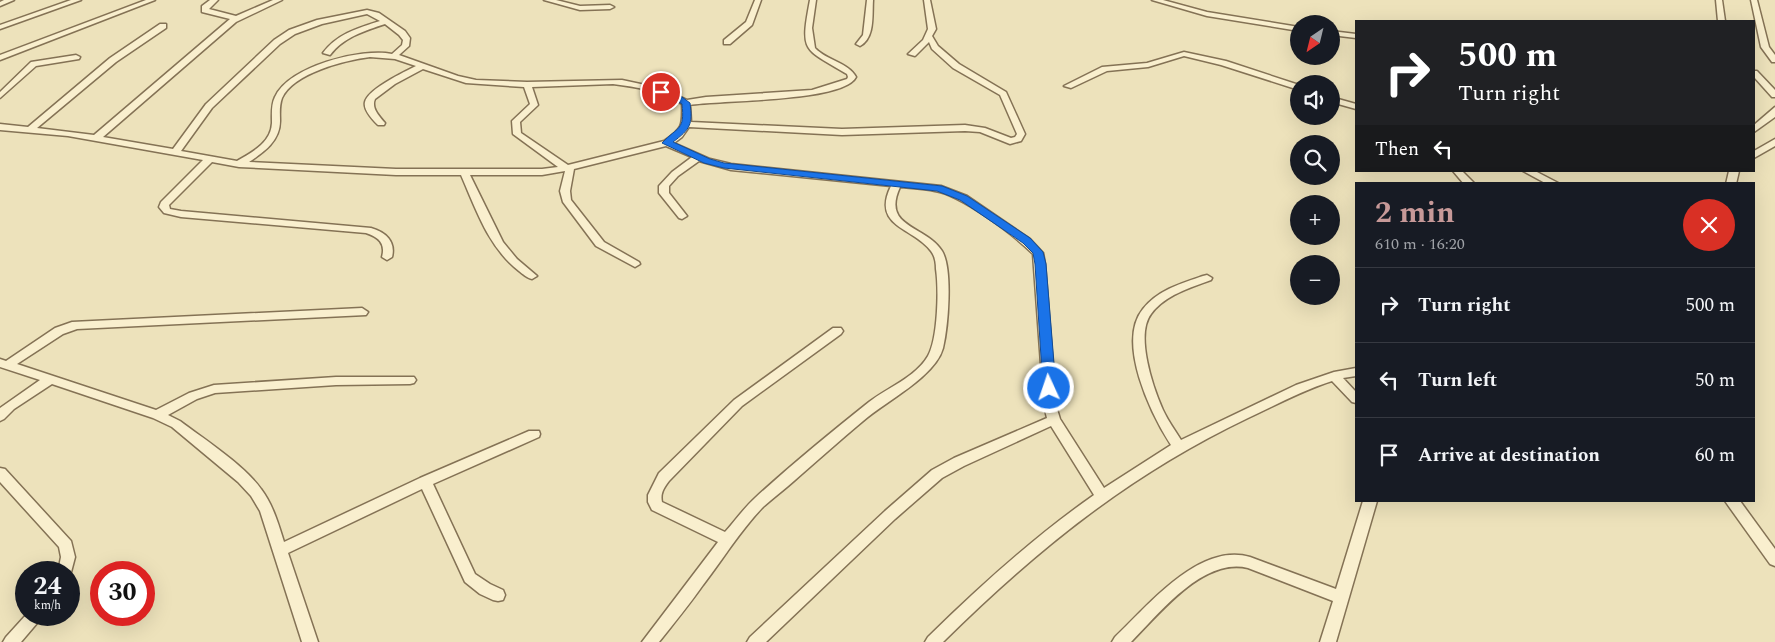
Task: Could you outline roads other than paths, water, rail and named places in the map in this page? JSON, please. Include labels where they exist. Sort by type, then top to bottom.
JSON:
[{"type":"street","points":[[0,4],[11,0]]},
{"type":"street","points":[[0,27],[78,0]]},
{"type":"street","points":[[0,58],[152,0]]},
{"type":"street","points":[[215,0],[206,6],[205,10],[236,18]]},
{"type":"street","points":[[96,138],[236,18],[279,0]]},
{"type":"street","points":[[547,0],[580,8],[610,7]]},
{"type":"street","points":[[727,42],[749,23],[758,0]]},
{"type":"street","points":[[239,164],[273,137],[275,105],[283,91],[295,81],[318,69],[349,58],[394,56],[464,80],[527,85],[619,83],[669,94],[686,103],[721,97],[792,94],[822,90],[850,81],[852,77],[850,73],[817,54],[811,47],[809,39],[814,0]]},
{"type":"street","points":[[860,44],[867,37],[870,0]]},
{"type":"street","points":[[912,54],[929,36],[932,24],[927,0]]},
{"type":"street","points":[[1155,0],[1214,15],[1290,27]]},
{"type":"street","points":[[1719,0],[1722,20]]},
{"type":"street","points":[[1754,0],[1765,46],[1775,60]]},
{"type":"street","points":[[176,152],[209,106],[284,37],[303,28],[357,12],[370,12],[402,33],[407,41],[405,46],[394,56]]},
{"type":"street","points":[[327,53],[333,44],[341,38],[384,22]]},
{"type":"street","points":[[29,130],[113,60],[163,26]]},
{"type":"street","points":[[1340,34],[1355,36]]},
{"type":"street","points":[[687,124],[851,132],[965,128],[982,130],[1010,141],[1018,139],[1021,134],[1004,94],[956,66],[935,47],[929,36]]},
{"type":"street","points":[[0,49],[14,53]]},
{"type":"street","points":[[1068,86],[1105,69],[1148,65],[1184,54],[1223,63],[1290,85]]},
{"type":"street","points":[[0,96],[34,64],[76,56]]},
{"type":"street","points":[[381,123],[371,109],[369,102],[371,98],[379,91],[422,66]]},
{"type":"street","points":[[1755,74],[1775,95]]},
{"type":"street","points":[[527,85],[534,105],[516,121],[517,134],[568,168]]},
{"type":"street","points":[[1340,102],[1355,107]]},
{"type":"street","points":[[0,127],[59,132],[239,164],[384,172],[542,172],[568,168],[667,143],[680,135],[687,124],[686,103]]},
{"type":"street","points":[[1755,128],[1772,115],[1775,110]]},
{"type":"street","points":[[1755,154],[1775,142]]},
{"type":"street","points":[[667,143],[715,164],[938,188],[958,194],[1034,247],[1039,257],[1042,282],[1050,406],[1054,420],[1102,496]]},
{"type":"street","points":[[682,216],[664,193],[664,186],[675,174],[698,157]]},
{"type":"street","points":[[210,159],[164,204],[167,211],[181,214],[367,230],[379,234],[387,241],[390,249],[388,257]]},
{"type":"street","points":[[568,168],[565,191],[566,200],[600,244],[635,264]]},
{"type":"street","points":[[464,172],[482,213],[500,243],[512,260],[532,276]]},
{"type":"street","points":[[1529,172],[1551,182]]},
{"type":"street","points":[[650,642],[698,581],[726,540],[759,503],[875,404],[912,377],[934,355],[941,316],[942,262],[931,245],[895,219],[890,211],[889,204],[896,183]]},
{"type":"street","points":[[1179,446],[1156,410],[1149,394],[1139,325],[1144,315],[1166,294],[1207,278]]},
{"type":"street","points":[[4,364],[58,331],[76,325],[362,312]]},
{"type":"street","points":[[726,540],[657,506],[654,495],[657,487],[664,477],[738,403],[837,331]]},
{"type":"street","points":[[4,364],[157,415],[188,432],[243,478],[256,492],[267,510],[310,642]]},
{"type":"street","points":[[933,642],[993,583],[1048,537],[1102,496],[1179,446],[1267,403],[1311,384],[1334,376],[1355,372]]},
{"type":"street","points":[[1334,376],[1355,398]]},
{"type":"street","points":[[0,416],[10,406],[51,379]]},
{"type":"street","points":[[157,415],[193,396],[214,389],[336,381],[410,380]]},
{"type":"street","points":[[756,642],[890,515],[937,474],[959,462],[1054,420]]},
{"type":"street","points":[[281,550],[425,482],[534,434]]},
{"type":"street","points":[[0,473],[66,545],[67,561]]},
{"type":"street","points":[[425,482],[470,578],[484,589],[498,595]]},
{"type":"street","points":[[1328,642],[1370,502]]},
{"type":"street","points":[[1733,502],[1775,560]]},
{"type":"street","points":[[1120,642],[1174,592],[1203,570],[1222,561],[1240,560],[1250,563],[1342,598]]},
{"type":"street","points":[[11,642],[26,626]]}]
